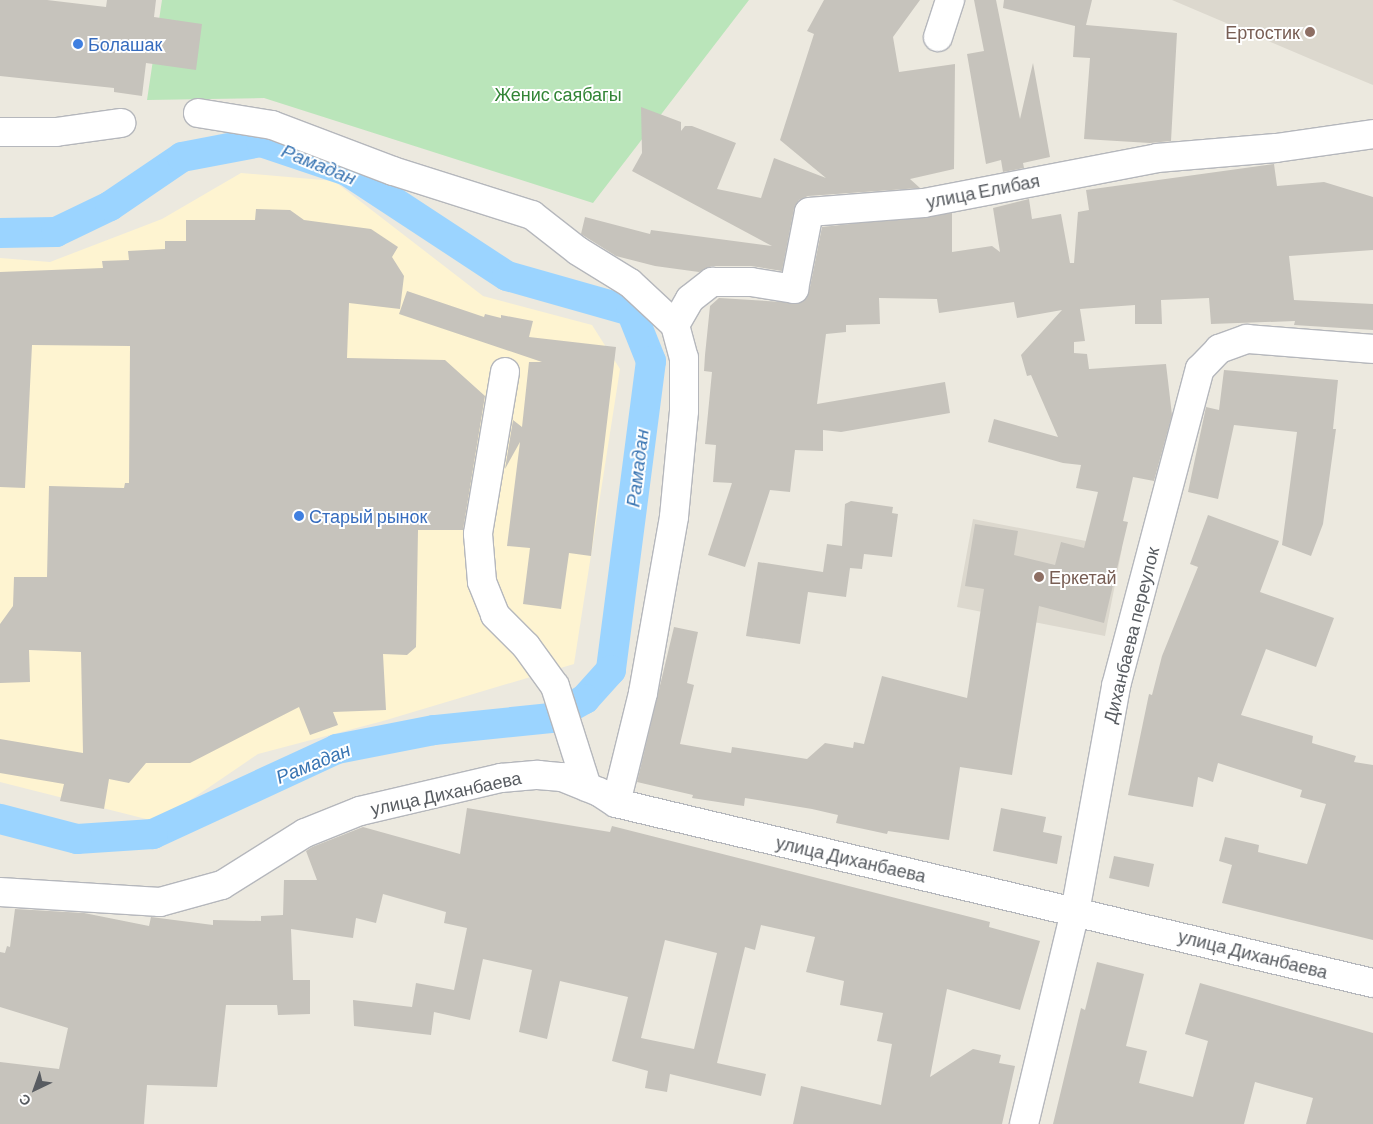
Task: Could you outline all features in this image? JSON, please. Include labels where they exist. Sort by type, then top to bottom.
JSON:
[{"type":"street","points":[[938,37],[950,0]]},
{"type":"street","points":[[198,113],[272,125],[393,171],[532,215],[578,251],[630,283],[675,325],[684,358],[684,411],[674,517],[643,693],[616,803]]},
{"type":"street","points":[[0,132],[56,132],[121,123]]},
{"type":"street","name":"улица Елибая","points":[[675,325],[690,299],[712,282],[751,282],[794,289],[810,212],[924,203],[1156,158],[1276,148],[1373,134]]},
{"type":"street","name":"Диханбаева переулок","points":[[1075,912],[1116,686],[1198,374],[1204,363],[1219,349],[1247,338],[1373,350]]},
{"type":"street","points":[[505,372],[478,534],[482,582],[495,615],[526,646],[555,686],[569,726],[586,787]]},
{"type":"street","name":"улица Диханбаева","points":[[0,892],[160,902],[222,885],[305,833],[360,811],[501,778],[538,775],[562,778],[586,787],[616,803],[1373,983]]},
{"type":"street","points":[[1024,1124],[1075,912]]},
{"type":"shaded area","name":"Ертостик","points":[[1172,0],[1373,0],[1373,85],[1320,63]]},
{"type":"shaded area","name":"Старый рынок","points":[[241,173],[334,181],[483,296],[592,325],[620,369],[574,664],[383,721],[258,754],[158,822],[0,782],[0,258],[50,262],[162,219]]},
{"type":"shaded area","name":"Еркетай","points":[[973,519],[1122,548],[1105,636],[957,607]]},
{"type":"green space","name":"Женис саябагы","points":[[162,0],[749,0],[593,203],[264,98],[147,100]]},
{"type":"building","name":"Болашак","points":[[0,0],[47,0],[106,7],[107,0],[156,0],[154,17],[202,24],[196,70],[146,63],[142,96],[114,92],[114,88],[0,76]]},
{"type":"building","points":[[824,0],[920,0],[893,37],[899,72],[955,64],[954,169],[910,179],[920,188],[808,196],[799,200],[794,209],[782,271],[751,266],[712,266],[699,272],[655,266],[616,256],[581,234],[585,217],[650,234],[651,230],[772,246],[632,171],[642,153],[641,107],[681,122],[681,131],[685,126],[692,126],[736,143],[717,189],[761,198],[774,158],[826,178],[780,140],[814,34],[807,31]]},
{"type":"building","points":[[974,0],[996,0],[1020,119],[1033,63],[1050,157],[1023,163],[1024,168],[1003,172],[1001,160],[986,164],[967,54],[984,51]]},
{"type":"building","points":[[1004,0],[1092,0],[1086,25],[1177,33],[1171,141],[1150,143],[1084,139],[1090,58],[1073,57],[1075,26],[1003,8]]},
{"type":"building","points":[[1274,164],[1277,186],[1324,182],[1373,197],[1373,250],[1289,256],[1294,300],[1373,304],[1373,330],[1294,325],[1295,321],[1211,324],[1209,298],[1161,300],[1162,324],[1135,324],[1135,305],[1080,309],[1085,341],[1074,342],[1074,353],[1087,354],[1089,369],[1166,364],[1172,415],[1154,481],[1133,477],[1123,521],[1128,522],[1104,623],[1039,606],[1012,775],[960,767],[949,840],[888,831],[887,834],[836,823],[838,815],[745,798],[744,806],[692,798],[693,795],[637,782],[674,627],[698,632],[687,683],[694,685],[680,744],[731,753],[732,747],[807,759],[825,743],[853,748],[854,742],[864,744],[882,676],[967,698],[984,589],[965,586],[975,524],[1018,531],[1014,555],[1055,565],[1061,542],[1084,548],[1098,492],[1076,488],[1081,465],[1063,463],[988,442],[994,419],[1058,437],[1031,375],[1027,376],[1021,355],[1062,310],[1017,318],[1014,302],[939,313],[937,299],[879,298],[880,324],[846,325],[846,332],[826,334],[817,404],[945,382],[950,413],[841,432],[823,430],[823,451],[795,450],[790,492],[770,490],[745,567],[708,555],[732,483],[713,482],[716,445],[705,444],[712,372],[704,371],[710,306],[719,298],[800,303],[809,292],[822,227],[952,213],[952,252],[992,246],[1000,252],[993,208],[1029,199],[1032,219],[1061,214],[1070,263],[1074,263],[1078,212],[1089,210],[1086,190]]},
{"type":"building","name":"Старый рынок","points":[[256,209],[290,210],[304,220],[371,229],[398,247],[392,257],[404,276],[400,309],[349,303],[347,358],[445,360],[485,396],[463,530],[418,530],[416,647],[407,655],[383,654],[386,710],[333,712],[338,725],[310,735],[299,707],[190,763],[146,763],[129,783],[109,779],[104,809],[60,801],[64,784],[0,773],[0,739],[83,753],[81,652],[29,650],[30,682],[0,683],[0,624],[13,606],[14,577],[47,577],[49,486],[124,488],[125,483],[129,483],[130,346],[32,345],[25,488],[0,487],[0,272],[103,268],[102,261],[129,260],[128,251],[165,249],[165,241],[186,241],[186,220],[255,220]]},
{"type":"building","points":[[407,291],[484,317],[485,314],[501,318],[501,315],[533,321],[529,337],[616,347],[591,556],[569,553],[561,609],[523,604],[530,548],[507,546],[520,442],[505,469],[513,420],[522,427],[529,362],[542,362],[399,314]]},
{"type":"building","points":[[1224,370],[1338,380],[1333,429],[1336,429],[1323,524],[1311,556],[1282,545],[1297,432],[1234,425],[1218,499],[1188,492],[1206,407],[1219,410]]},
{"type":"building","points":[[851,501],[893,507],[892,513],[898,514],[892,557],[864,554],[862,569],[850,568],[846,597],[808,592],[800,644],[746,636],[758,562],[823,572],[827,544],[842,546],[845,504]]},
{"type":"building","points":[[1208,515],[1279,541],[1260,592],[1334,618],[1316,667],[1266,649],[1241,715],[1313,736],[1312,743],[1356,756],[1354,762],[1373,765],[1373,940],[1222,903],[1232,865],[1219,861],[1225,837],[1259,845],[1258,852],[1307,864],[1326,804],[1300,797],[1302,790],[1218,763],[1213,782],[1198,777],[1193,807],[1128,795],[1149,694],[1152,695],[1162,656],[1198,567],[1190,564]]},
{"type":"building","points":[[467,808],[610,832],[612,826],[990,922],[989,927],[1040,941],[1020,1010],[947,989],[930,1077],[973,1049],[1001,1055],[999,1063],[1015,1066],[1002,1124],[793,1124],[801,1086],[881,1105],[892,1044],[877,1041],[883,1013],[840,1005],[844,981],[806,972],[815,937],[761,925],[755,950],[745,947],[717,1063],[766,1074],[761,1096],[670,1074],[667,1092],[645,1088],[648,1071],[612,1061],[628,997],[560,981],[547,1039],[519,1032],[532,970],[483,959],[470,1020],[434,1012],[431,1035],[354,1026],[353,1000],[412,1007],[416,983],[454,990],[467,928],[444,923],[446,912],[383,894],[376,923],[356,918],[353,938],[291,929],[293,980],[310,980],[310,1014],[278,1015],[277,1005],[226,1005],[217,1087],[147,1085],[144,1124],[0,1124],[0,1062],[59,1069],[68,1028],[0,1007],[0,952],[5,953],[7,946],[10,947],[15,909],[84,913],[149,926],[151,917],[213,925],[213,920],[261,921],[261,916],[283,915],[284,880],[317,880],[306,851],[363,827],[460,854]],"holes":[[[665,940],[717,953],[694,1049],[641,1038]]]},
{"type":"building","points":[[1001,808],[1046,817],[1043,832],[1062,836],[1057,864],[993,851]]},
{"type":"building","points":[[1114,856],[1154,864],[1149,887],[1109,878]]},
{"type":"building","points":[[1097,962],[1144,974],[1126,1046],[1147,1051],[1139,1083],[1193,1097],[1208,1041],[1185,1034],[1200,983],[1373,1033],[1373,1124],[1306,1124],[1313,1098],[1255,1082],[1244,1124],[1053,1124],[1081,1008],[1085,1010]]},
{"type":"waterway","name":"Рамадан","points":[[0,233],[56,232],[110,206],[182,157],[261,142],[347,171],[507,276],[631,311],[651,361],[611,670],[585,699],[551,718],[434,730],[337,749],[153,834],[77,839],[0,819]]},
{"type":"place","name":"Ертостик","points":[[1310,32]]},
{"type":"place","name":"Болашак","points":[[78,44]]},
{"type":"place","name":"Старый рынок","points":[[299,516]]},
{"type":"place","name":"Еркетай","points":[[1039,577]]}]
